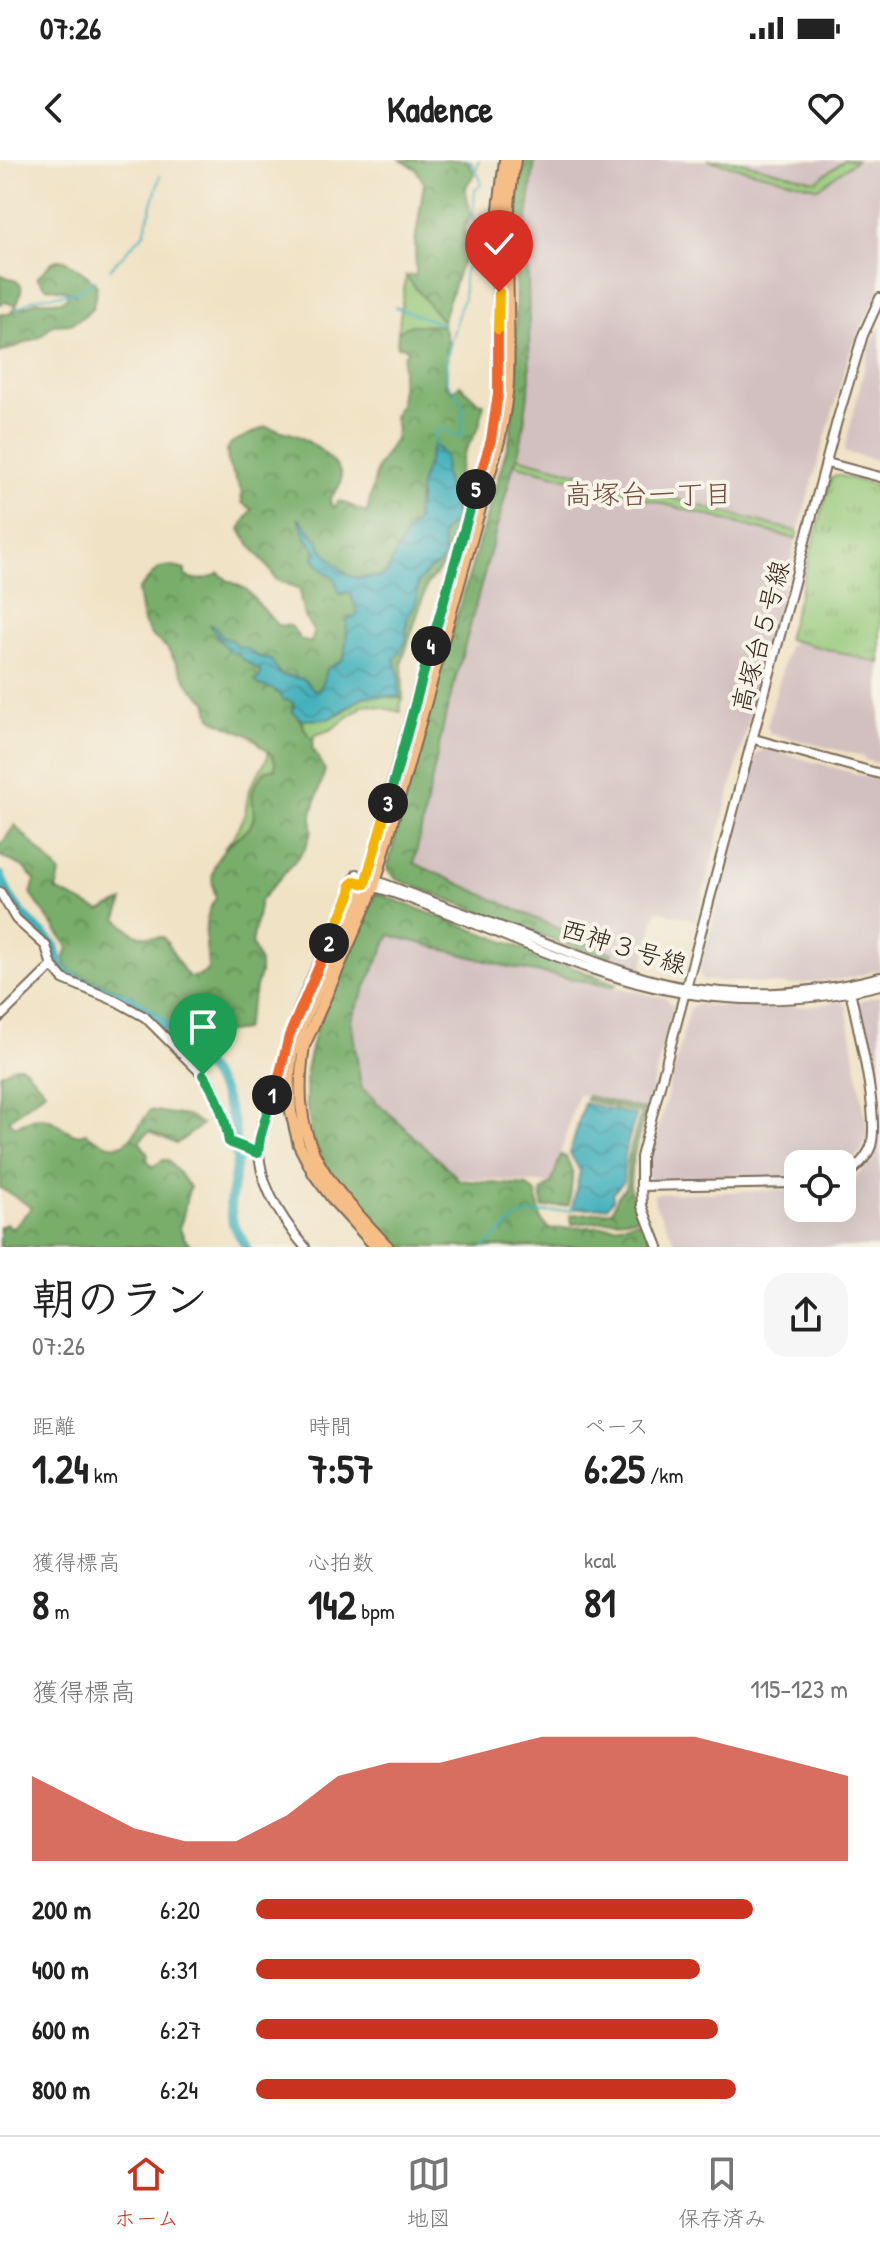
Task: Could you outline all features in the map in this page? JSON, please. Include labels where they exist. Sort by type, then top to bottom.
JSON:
[{"type":"main road","points":[[376,1247],[335,1202],[314,1174],[299,1145],[291,1112],[289,1080],[292,1054],[366,880],[491,440],[498,394],[499,208],[505,160]]},
{"type":"main road","points":[[388,1247],[342,1197],[319,1166],[307,1139],[301,1085],[304,1046],[366,880],[500,437],[508,384],[506,238],[509,189],[515,160]]},
{"type":"street","name":"高塚台５号線","points":[[658,1247],[642,1206],[641,1157],[850,375],[863,335],[880,298]]},
{"type":"street","points":[[827,463],[880,477]]},
{"type":"street","points":[[754,739],[880,774]]},
{"type":"street","name":"西神３号線","points":[[366,880],[636,983],[686,991],[742,992],[850,989],[880,985]]},
{"type":"street","points":[[305,1247],[275,1206],[258,1153],[265,1116],[303,1000],[350,895],[351,884],[366,880]]},
{"type":"street","points":[[0,892],[16,919],[46,946],[52,966],[63,979],[145,1017],[212,1086],[220,1104],[229,1142],[258,1153]]},
{"type":"street","points":[[0,1017],[52,966]]},
{"type":"street","name":"西神３号線","points":[[850,989],[880,977]]},
{"type":"street","points":[[850,989],[875,1130],[870,1151],[856,1168]]},
{"type":"street","points":[[641,1186],[784,1183]]},
{"type":"shaded area","points":[[535,160],[708,160],[819,188],[856,160],[880,160],[880,289],[851,348],[798,532],[518,457],[530,380],[527,218]]},
{"type":"shaded area","points":[[733,160],[844,160],[816,182]]},
{"type":"shaded area","points":[[880,327],[880,461],[844,452],[870,345]]},
{"type":"shaded area","points":[[514,464],[796,539],[696,921],[657,910],[642,969],[610,958],[612,953],[414,863],[445,718]]},
{"type":"shaded area","points":[[792,640],[880,663],[880,764],[865,760],[863,756],[771,734],[767,727]]},
{"type":"shaded area","points":[[765,748],[880,781],[880,970],[844,979],[790,985],[703,980],[699,971],[756,755]]},
{"type":"shaded area","points":[[390,935],[505,966],[666,998],[673,1007],[646,1110],[578,1094],[551,1184],[457,1177],[361,1087],[351,1019]]},
{"type":"shaded area","points":[[880,996],[880,1116],[859,1003]]},
{"type":"shaded area","points":[[839,1001],[846,1005],[868,1134],[856,1157],[856,1150],[784,1150],[784,1176],[653,1181],[647,1175],[651,1156],[690,1008],[698,1004],[731,1007],[814,1006]]},
{"type":"shaded area","points":[[880,1131],[880,1247],[678,1247],[655,1204],[654,1194],[784,1190],[784,1222],[856,1222],[856,1176],[873,1160]]},
{"type":"green space","points":[[401,160],[467,160],[475,175],[467,185],[471,217],[464,229],[465,235],[475,242],[460,267],[442,321],[406,276],[416,275],[415,243],[424,183],[416,169]]},
{"type":"green space","points":[[522,160],[535,160],[527,218],[530,380],[522,437],[445,718],[414,863],[612,953],[610,958],[556,941],[396,879],[387,869],[428,713],[510,437],[516,378],[515,200]]},
{"type":"green space","points":[[708,160],[733,160],[816,181],[844,160],[856,160],[819,188]]},
{"type":"green space","points":[[59,259],[88,276],[97,286],[93,307],[71,324],[53,325],[40,337],[0,353],[0,314],[9,314],[16,307],[23,308],[37,301],[61,301],[67,297],[67,291],[46,287],[37,278]]},
{"type":"green space","points":[[0,274],[20,284],[16,306],[6,302],[0,304]]},
{"type":"green space","points":[[406,276],[443,326],[410,325],[398,332]]},
{"type":"green space","points":[[410,325],[443,326],[448,340],[446,385],[453,392],[460,385],[478,402],[484,403],[479,427],[464,453],[455,488],[460,509],[457,523],[441,568],[427,585],[402,662],[403,699],[399,697],[399,676],[394,658],[406,641],[407,618],[416,603],[418,582],[444,558],[442,534],[456,517],[444,474],[445,457],[435,444],[419,492],[417,521],[382,576],[349,576],[329,558],[300,519],[306,539],[314,545],[316,562],[334,577],[341,594],[350,592],[358,613],[348,618],[346,653],[341,661],[326,670],[325,681],[319,689],[314,690],[296,677],[282,676],[267,658],[256,656],[223,638],[211,625],[228,650],[236,652],[260,671],[260,677],[256,679],[294,703],[292,710],[314,740],[312,747],[325,770],[305,849],[260,901],[252,944],[260,963],[260,973],[244,1030],[182,1038],[156,1012],[122,992],[67,967],[64,959],[68,948],[31,894],[35,880],[22,866],[0,856],[0,846],[15,825],[60,874],[56,890],[100,911],[123,901],[117,918],[128,929],[137,935],[163,937],[189,977],[200,976],[208,969],[206,924],[216,898],[212,880],[215,865],[223,851],[250,827],[254,788],[267,770],[275,769],[275,761],[252,737],[211,717],[207,701],[192,689],[167,648],[151,635],[143,623],[138,590],[162,567],[185,570],[185,576],[198,579],[219,573],[246,589],[277,625],[291,626],[301,640],[311,643],[314,632],[303,612],[300,589],[276,580],[240,529],[252,509],[242,503],[241,489],[228,464],[227,450],[231,443],[265,427],[298,436],[326,455],[340,472],[340,483],[330,498],[331,505],[335,507],[341,501],[367,513],[377,468],[395,439],[397,429],[394,417],[400,404],[403,357],[408,350],[403,346],[397,347],[398,332]]},
{"type":"green space","points":[[518,457],[798,532],[796,539],[514,464]]},
{"type":"green space","points":[[837,475],[880,486],[880,663],[787,639],[831,479]]},
{"type":"green space","points":[[369,695],[403,699],[401,712],[363,706],[313,739],[306,734],[302,720],[336,715]]},
{"type":"green space","points":[[268,750],[276,762],[276,769],[264,772],[253,794],[255,813],[250,827],[224,848],[245,815],[249,789],[268,757]]},
{"type":"green space","points":[[376,893],[617,984],[613,987],[505,966],[390,935],[351,1019],[361,1087],[457,1180],[527,1186],[536,1193],[541,1219],[549,1229],[615,1226],[638,1221],[645,1224],[653,1247],[399,1247],[328,1170],[312,1138],[306,1103],[306,1070],[314,1035]]},
{"type":"green space","points":[[15,1066],[25,1068],[45,1091],[9,1120],[15,1126],[33,1119],[46,1119],[75,1134],[86,1133],[99,1141],[118,1146],[130,1138],[150,1110],[191,1117],[202,1125],[176,1144],[150,1131],[139,1141],[152,1167],[168,1160],[190,1187],[179,1227],[193,1247],[0,1247],[0,1227],[7,1224],[13,1229],[31,1208],[0,1188],[0,1074]]},
{"type":"green space","points":[[587,1096],[646,1110],[630,1177],[630,1191],[639,1211],[636,1218],[572,1224],[570,1215],[612,1211],[626,1187],[628,1158],[641,1113],[586,1100]]},
{"type":"green space","points":[[561,1155],[566,1157],[573,1172],[569,1205],[543,1208],[541,1192],[551,1184]]},
{"type":"water","points":[[434,444],[445,457],[444,474],[456,517],[442,534],[444,557],[418,582],[416,603],[407,618],[406,641],[394,658],[399,676],[399,697],[365,696],[329,719],[302,720],[292,711],[294,705],[291,701],[284,700],[277,691],[259,685],[255,680],[260,677],[260,670],[237,652],[229,652],[209,624],[223,638],[256,656],[271,660],[280,675],[303,679],[314,690],[319,689],[326,670],[343,659],[348,618],[358,613],[350,592],[340,593],[334,578],[322,569],[314,557],[315,550],[298,518],[334,563],[348,575],[379,578],[388,572],[403,538],[417,521],[419,488]]},
{"type":"water","points":[[584,1103],[636,1115],[625,1152],[623,1182],[613,1193],[613,1200],[607,1207],[572,1209],[580,1171],[570,1153]]},
{"type":"waterway","points":[[435,446],[434,433],[443,428],[452,435],[462,436],[463,404],[447,382],[447,357],[464,299],[464,275],[478,236],[473,217],[475,190],[481,180],[470,160]]},
{"type":"waterway","points":[[476,171],[479,160]]},
{"type":"waterway","points":[[110,269],[144,233],[160,176]]},
{"type":"waterway","points":[[16,307],[21,308],[41,297],[78,291],[95,280]]},
{"type":"waterway","points":[[395,307],[444,325]]},
{"type":"waterway","points":[[0,875],[21,913],[54,945],[58,963],[64,972],[132,1001],[159,1020],[208,1070],[222,1091],[234,1124],[237,1160],[230,1203],[233,1224],[246,1247]]},
{"type":"waterway","points":[[485,1247],[517,1218],[574,1207]]},
{"type":"district","name":"高塚台一丁目","points":[[648,494]]},
{"type":"route","points":[[203,1075],[220,1104],[229,1142],[258,1153],[265,1116],[303,1000],[350,895],[351,884],[355,881],[365,884],[491,440],[498,394],[499,292]]}]
